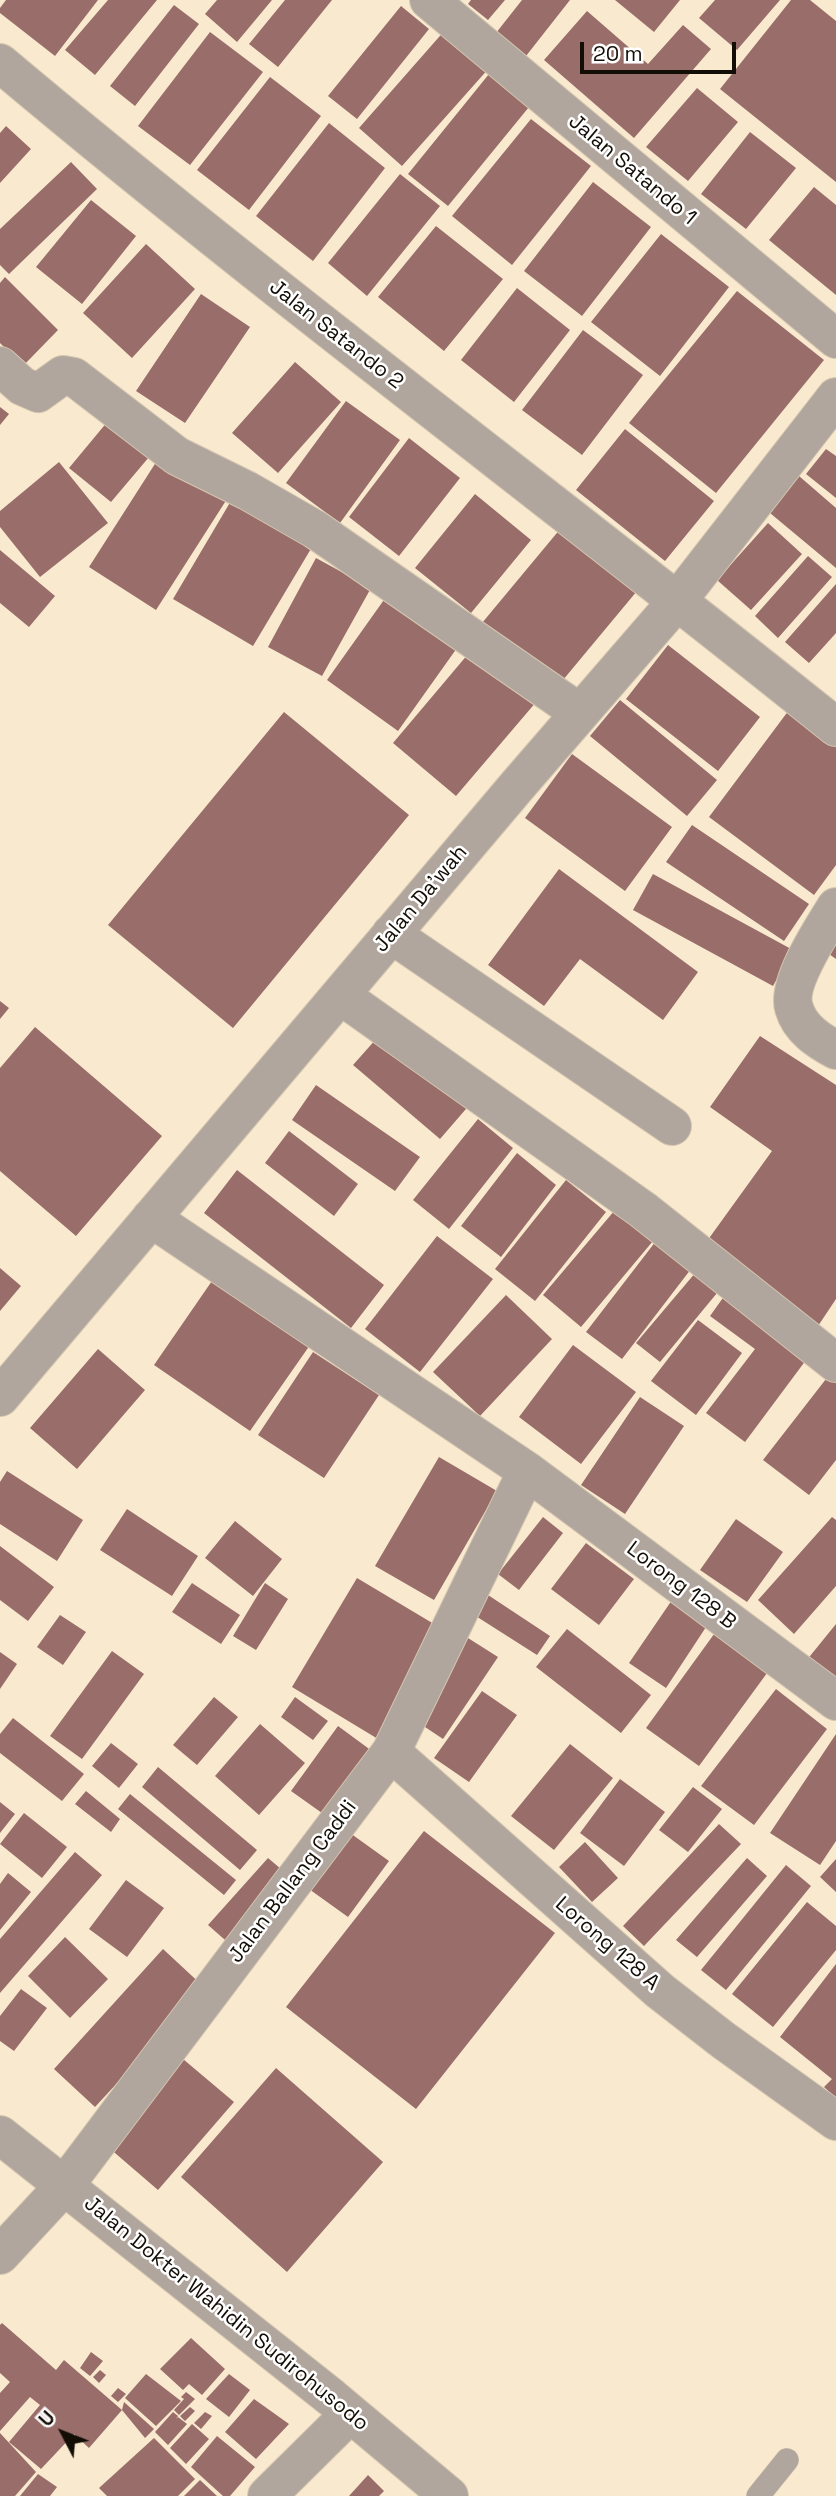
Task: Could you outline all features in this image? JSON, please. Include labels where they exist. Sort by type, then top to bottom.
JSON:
[{"type":"street","name":"Jalan Satando 1","points":[[429,0],[836,339]]},
{"type":"street","name":"Jalan Satando 2","points":[[0,63],[136,176],[836,727]]},
{"type":"street","points":[[0,366],[22,386],[38,393],[63,375],[74,377],[177,456],[248,491],[316,530],[580,713]]},
{"type":"street","name":"Jalan Da'wah","points":[[2,1390],[678,600],[836,397]]},
{"type":"street","points":[[836,907],[803,966],[792,1005],[798,1019],[814,1038],[836,1050]]},
{"type":"street","points":[[391,934],[672,1126]]},
{"type":"street","points":[[340,995],[643,1210],[836,1363]]},
{"type":"street","name":"Lorong 128 B","points":[[151,1218],[527,1471],[836,1701]]},
{"type":"street","name":"Jalan Ballang Caddi","points":[[0,2255],[65,2185],[391,1752],[527,1471]]},
{"type":"street","name":"Lorong 128 A","points":[[391,1752],[660,1991],[836,2121]]},
{"type":"street","name":"Jalan Dokter Wahidin Sudirohusodo","points":[[0,2135],[449,2496]]},
{"type":"street","points":[[267,2496],[350,2414]]},
{"type":"lane","points":[[758,2496],[787,2460]]},
{"type":"building","points":[[6,0],[98,0],[55,56],[0,13]]},
{"type":"building","points":[[108,0],[157,0],[95,75],[65,50]]},
{"type":"building","points":[[217,0],[272,0],[237,42],[205,14]]},
{"type":"building","points":[[285,0],[332,0],[278,67],[249,44]]},
{"type":"building","points":[[471,0],[505,0],[488,20],[468,4]]},
{"type":"building","points":[[522,0],[570,0],[526,56],[496,33]]},
{"type":"building","points":[[615,0],[680,0],[654,32]]},
{"type":"building","points":[[715,0],[780,0],[737,50],[699,18]]},
{"type":"building","points":[[791,0],[810,0],[836,21],[836,182],[720,89]]},
{"type":"building","points":[[174,5],[199,24],[135,106],[110,86]]},
{"type":"building","points":[[401,6],[429,29],[357,119],[328,96]]},
{"type":"building","points":[[587,11],[648,64],[683,25],[711,49],[634,138],[544,60]]},
{"type":"building","points":[[446,29],[490,67],[402,166],[359,128]]},
{"type":"building","points":[[210,32],[263,72],[190,165],[138,126]]},
{"type":"building","points":[[489,74],[529,107],[448,206],[408,174]]},
{"type":"building","points":[[270,77],[321,116],[249,210],[197,170]]},
{"type":"building","points":[[697,88],[738,122],[688,181],[646,147]]},
{"type":"building","points":[[531,119],[591,166],[512,265],[452,216]]},
{"type":"building","points":[[329,123],[385,168],[313,261],[256,216]]},
{"type":"building","points":[[6,126],[31,149],[0,183],[0,133]]},
{"type":"building","points":[[750,132],[796,168],[746,229],[701,194]]},
{"type":"building","points":[[71,162],[97,189],[9,274],[0,265],[0,229]]},
{"type":"building","points":[[400,174],[440,206],[367,296],[328,263]]},
{"type":"building","points":[[593,182],[651,227],[582,316],[524,271]]},
{"type":"building","points":[[814,187],[836,205],[836,295],[769,240]]},
{"type":"building","points":[[91,200],[136,236],[82,304],[36,267]]},
{"type":"building","points":[[436,226],[503,279],[444,351],[378,297]]},
{"type":"building","points":[[661,234],[729,287],[660,376],[591,322]]},
{"type":"building","points":[[146,244],[195,289],[132,358],[83,313]]},
{"type":"building","points":[[5,277],[58,330],[23,366],[0,343],[0,283]]},
{"type":"building","points":[[517,288],[570,330],[514,402],[461,360]]},
{"type":"building","points":[[737,291],[824,360],[716,493],[629,423]]},
{"type":"building","points":[[201,294],[250,327],[185,423],[136,391]]},
{"type":"building","points":[[583,330],[643,375],[582,455],[522,410]]},
{"type":"building","points":[[295,362],[341,402],[278,473],[232,433]]},
{"type":"building","points":[[346,401],[400,440],[340,523],[286,483]]},
{"type":"building","points":[[0,407],[9,414],[0,425]]},
{"type":"building","points":[[113,415],[155,450],[111,502],[69,468]]},
{"type":"building","points":[[625,429],[714,501],[665,561],[576,490]]},
{"type":"building","points":[[409,438],[460,478],[399,556],[349,517]]},
{"type":"building","points":[[826,449],[836,456],[836,498],[806,474]]},
{"type":"building","points":[[160,456],[227,499],[156,610],[89,567]]},
{"type":"building","points":[[59,462],[108,523],[40,577],[0,527],[0,511]]},
{"type":"building","points":[[799,476],[836,508],[836,568],[770,513]]},
{"type":"building","points":[[238,489],[318,537],[253,646],[173,599]]},
{"type":"building","points":[[475,494],[531,540],[471,613],[415,568]]},
{"type":"building","points":[[768,523],[802,554],[751,610],[717,580]]},
{"type":"building","points":[[561,528],[637,591],[558,686],[482,623]]},
{"type":"building","points":[[0,550],[55,596],[29,627],[0,603]]},
{"type":"building","points":[[808,556],[832,577],[778,638],[755,616]]},
{"type":"building","points":[[316,558],[371,588],[322,676],[268,647]]},
{"type":"building","points":[[836,584],[836,633],[809,663],[785,642]]},
{"type":"building","points":[[386,597],[457,648],[398,731],[327,680]]},
{"type":"building","points":[[668,645],[760,717],[718,771],[626,699]]},
{"type":"building","points":[[474,647],[537,701],[456,796],[393,743]]},
{"type":"building","points":[[620,700],[717,780],[687,816],[590,736]]},
{"type":"building","points":[[789,710],[836,745],[836,865],[814,895],[709,817]]},
{"type":"building","points":[[284,712],[409,815],[233,1028],[108,925]]},
{"type":"building","points":[[572,754],[672,827],[625,891],[525,818]]},
{"type":"building","points":[[692,825],[809,904],[784,941],[666,862]]},
{"type":"building","points":[[559,869],[698,972],[663,1020],[580,959],[544,1006],[488,965]]},
{"type":"building","points":[[653,874],[793,950],[773,986],[633,910]]},
{"type":"building","points":[[836,925],[836,959],[819,947]]},
{"type":"building","points":[[0,1001],[9,1008],[0,1019]]},
{"type":"building","points":[[35,1027],[162,1136],[76,1236],[0,1171],[0,1068]]},
{"type":"building","points":[[385,1029],[472,1102],[440,1139],[353,1065]]},
{"type":"building","points":[[760,1036],[836,1085],[836,1299],[818,1326],[702,1248],[772,1151],[710,1107]]},
{"type":"building","points":[[316,1085],[420,1157],[395,1191],[292,1120]]},
{"type":"building","points":[[478,1119],[513,1148],[449,1229],[413,1200]]},
{"type":"building","points":[[289,1131],[358,1184],[334,1216],[265,1163]]},
{"type":"building","points":[[517,1153],[556,1185],[501,1257],[461,1226]]},
{"type":"building","points":[[237,1170],[384,1285],[351,1328],[204,1213]]},
{"type":"building","points":[[566,1180],[606,1212],[535,1301],[495,1269]]},
{"type":"building","points":[[615,1210],[653,1241],[581,1327],[543,1295]]},
{"type":"building","points":[[437,1236],[493,1279],[420,1372],[365,1329]]},
{"type":"building","points":[[656,1241],[691,1269],[622,1359],[586,1332]]},
{"type":"building","points":[[0,1268],[21,1286],[0,1311]]},
{"type":"building","points":[[696,1272],[722,1287],[660,1362],[636,1343]]},
{"type":"building","points":[[214,1278],[310,1345],[250,1431],[154,1365]]},
{"type":"building","points":[[506,1295],[552,1339],[480,1416],[433,1372]]},
{"type":"building","points":[[725,1295],[809,1356],[745,1442],[706,1413],[755,1349],[710,1316]]},
{"type":"building","points":[[698,1320],[742,1353],[696,1415],[651,1381]]},
{"type":"building","points":[[573,1345],[636,1392],[581,1464],[519,1417]]},
{"type":"building","points":[[98,1349],[145,1390],[77,1469],[30,1428]]},
{"type":"building","points":[[313,1352],[379,1395],[324,1478],[258,1435]]},
{"type":"building","points":[[833,1370],[836,1373],[836,1460],[809,1495],[763,1460]]},
{"type":"building","points":[[640,1397],[684,1426],[625,1514],[581,1485]]},
{"type":"building","points":[[439,1457],[497,1491],[434,1600],[375,1566]]},
{"type":"building","points":[[7,1471],[83,1520],[57,1561],[0,1524],[0,1482]]},
{"type":"building","points":[[127,1509],[198,1556],[172,1596],[100,1550]]},
{"type":"building","points":[[543,1517],[563,1533],[519,1590],[498,1574]]},
{"type":"building","points":[[832,1517],[836,1520],[836,1586],[794,1634],[758,1600]]},
{"type":"building","points":[[736,1519],[783,1552],[747,1602],[700,1570]]},
{"type":"building","points":[[235,1521],[282,1559],[253,1596],[205,1558]]},
{"type":"building","points":[[586,1543],[634,1579],[599,1625],[551,1589]]},
{"type":"building","points":[[0,1546],[54,1587],[28,1621],[0,1600]]},
{"type":"building","points":[[357,1578],[444,1630],[378,1739],[292,1687]]},
{"type":"building","points":[[192,1583],[240,1615],[221,1644],[172,1612]]},
{"type":"building","points":[[265,1583],[288,1599],[256,1650],[233,1636]]},
{"type":"building","points":[[485,1593],[550,1636],[537,1655],[471,1613]]},
{"type":"building","points":[[672,1600],[708,1624],[666,1688],[629,1663]]},
{"type":"building","points":[[60,1615],[86,1632],[63,1665],[37,1647]]},
{"type":"building","points":[[836,1624],[836,1684],[806,1661]]},
{"type":"building","points":[[567,1629],[651,1695],[621,1733],[536,1667]]},
{"type":"building","points":[[717,1630],[770,1669],[699,1766],[646,1728]]},
{"type":"building","points":[[468,1638],[498,1657],[443,1739],[413,1719]]},
{"type":"building","points":[[112,1651],[144,1674],[82,1759],[50,1736]]},
{"type":"building","points":[[0,1652],[17,1664],[0,1689]]},
{"type":"building","points":[[776,1689],[827,1729],[754,1825],[701,1786]]},
{"type":"building","points":[[482,1691],[517,1715],[469,1782],[434,1758]]},
{"type":"building","points":[[214,1697],[238,1717],[197,1765],[173,1745]]},
{"type":"building","points":[[295,1697],[328,1721],[313,1740],[281,1717]]},
{"type":"building","points":[[13,1718],[84,1774],[62,1801],[0,1753],[0,1734]]},
{"type":"building","points":[[260,1724],[305,1763],[259,1815],[215,1776]]},
{"type":"building","points":[[338,1726],[376,1754],[329,1818],[291,1791]]},
{"type":"building","points":[[836,1734],[836,1841],[820,1865],[770,1833]]},
{"type":"building","points":[[111,1743],[138,1764],[119,1788],[92,1766]]},
{"type":"building","points":[[570,1744],[613,1778],[554,1850],[511,1816]]},
{"type":"building","points":[[158,1767],[257,1850],[240,1870],[142,1787]]},
{"type":"building","points":[[620,1779],[665,1812],[624,1866],[580,1833]]},
{"type":"building","points":[[693,1787],[722,1809],[688,1852],[659,1830]]},
{"type":"building","points":[[86,1791],[120,1819],[111,1832],[75,1804]]},
{"type":"building","points":[[130,1794],[236,1880],[224,1895],[118,1809]]},
{"type":"building","points":[[0,1802],[15,1814],[0,1833]]},
{"type":"building","points":[[24,1813],[67,1847],[42,1878],[0,1844]]},
{"type":"building","points":[[719,1824],[741,1844],[644,1946],[623,1926]]},
{"type":"building","points":[[424,1831],[555,1933],[416,2109],[286,2007]]},
{"type":"building","points":[[350,1833],[389,1861],[348,1917],[309,1889]]},
{"type":"building","points":[[585,1842],[618,1878],[592,1902],[559,1867]]},
{"type":"building","points":[[75,1852],[102,1875],[0,1993],[0,1939]]},
{"type":"building","points":[[268,1858],[294,1880],[233,1947],[208,1925]]},
{"type":"building","points":[[747,1858],[767,1876],[697,1957],[676,1940]]},
{"type":"building","points":[[836,1859],[836,1892],[820,1877]]},
{"type":"building","points":[[786,1865],[811,1886],[726,1990],[701,1970]]},
{"type":"building","points":[[8,1873],[31,1892],[0,1930],[0,1884]]},
{"type":"building","points":[[126,1880],[164,1908],[127,1957],[89,1929]]},
{"type":"building","points":[[807,1902],[836,1926],[836,1950],[773,2027],[732,1994]]},
{"type":"building","points":[[65,1937],[108,1979],[70,2018],[28,1976]]},
{"type":"building","points":[[163,1949],[205,1988],[95,2107],[54,2069]]},
{"type":"building","points":[[836,1964],[836,2098],[824,2087],[832,2079],[780,2037]]},
{"type":"building","points":[[21,1989],[47,2008],[14,2051],[0,2041],[0,2016]]},
{"type":"building","points":[[183,2059],[234,2102],[158,2190],[108,2147]]},
{"type":"building","points":[[276,2068],[383,2162],[287,2272],[181,2177]]},
{"type":"building","points":[[2,2323],[56,2370],[64,2360],[122,2410],[89,2448],[74,2434],[41,2469],[9,2442],[40,2405],[30,2397],[0,2431],[0,2393],[10,2382],[0,2373]]},
{"type":"building","points":[[191,2338],[225,2369],[202,2395],[189,2384],[183,2390],[160,2369]]},
{"type":"building","points":[[91,2352],[103,2361],[90,2376],[80,2368]]},
{"type":"building","points":[[100,2370],[106,2375],[99,2383],[93,2377]]},
{"type":"building","points":[[146,2374],[181,2401],[156,2426],[125,2398]]},
{"type":"building","points":[[229,2374],[250,2390],[229,2417],[206,2399]]},
{"type":"building","points":[[118,2388],[126,2394],[118,2402],[111,2396]]},
{"type":"building","points":[[186,2392],[195,2399],[179,2415],[174,2410],[184,2399],[181,2397]]},
{"type":"building","points":[[254,2399],[289,2424],[256,2459],[225,2432]]},
{"type":"building","points":[[124,2402],[154,2429],[145,2438],[122,2410]]},
{"type":"building","points":[[190,2407],[195,2411],[185,2421],[180,2416]]},
{"type":"building","points":[[173,2412],[178,2416],[176,2419],[178,2417],[187,2424],[168,2445],[155,2432]]},
{"type":"building","points":[[205,2412],[212,2416],[201,2429],[194,2423]]},
{"type":"building","points":[[192,2424],[209,2439],[186,2464],[170,2448]]},
{"type":"building","points":[[0,2433],[36,2472],[15,2496],[0,2496]]},
{"type":"building","points":[[217,2436],[255,2467],[230,2496],[223,2496],[191,2467]]},
{"type":"building","points":[[154,2438],[195,2479],[178,2496],[107,2496],[99,2488]]},
{"type":"building","points":[[38,2474],[57,2487],[50,2496],[20,2496]]},
{"type":"building","points":[[368,2475],[384,2491],[379,2496],[349,2496]]},
{"type":"building","points":[[200,2480],[217,2496],[184,2496]]}]
